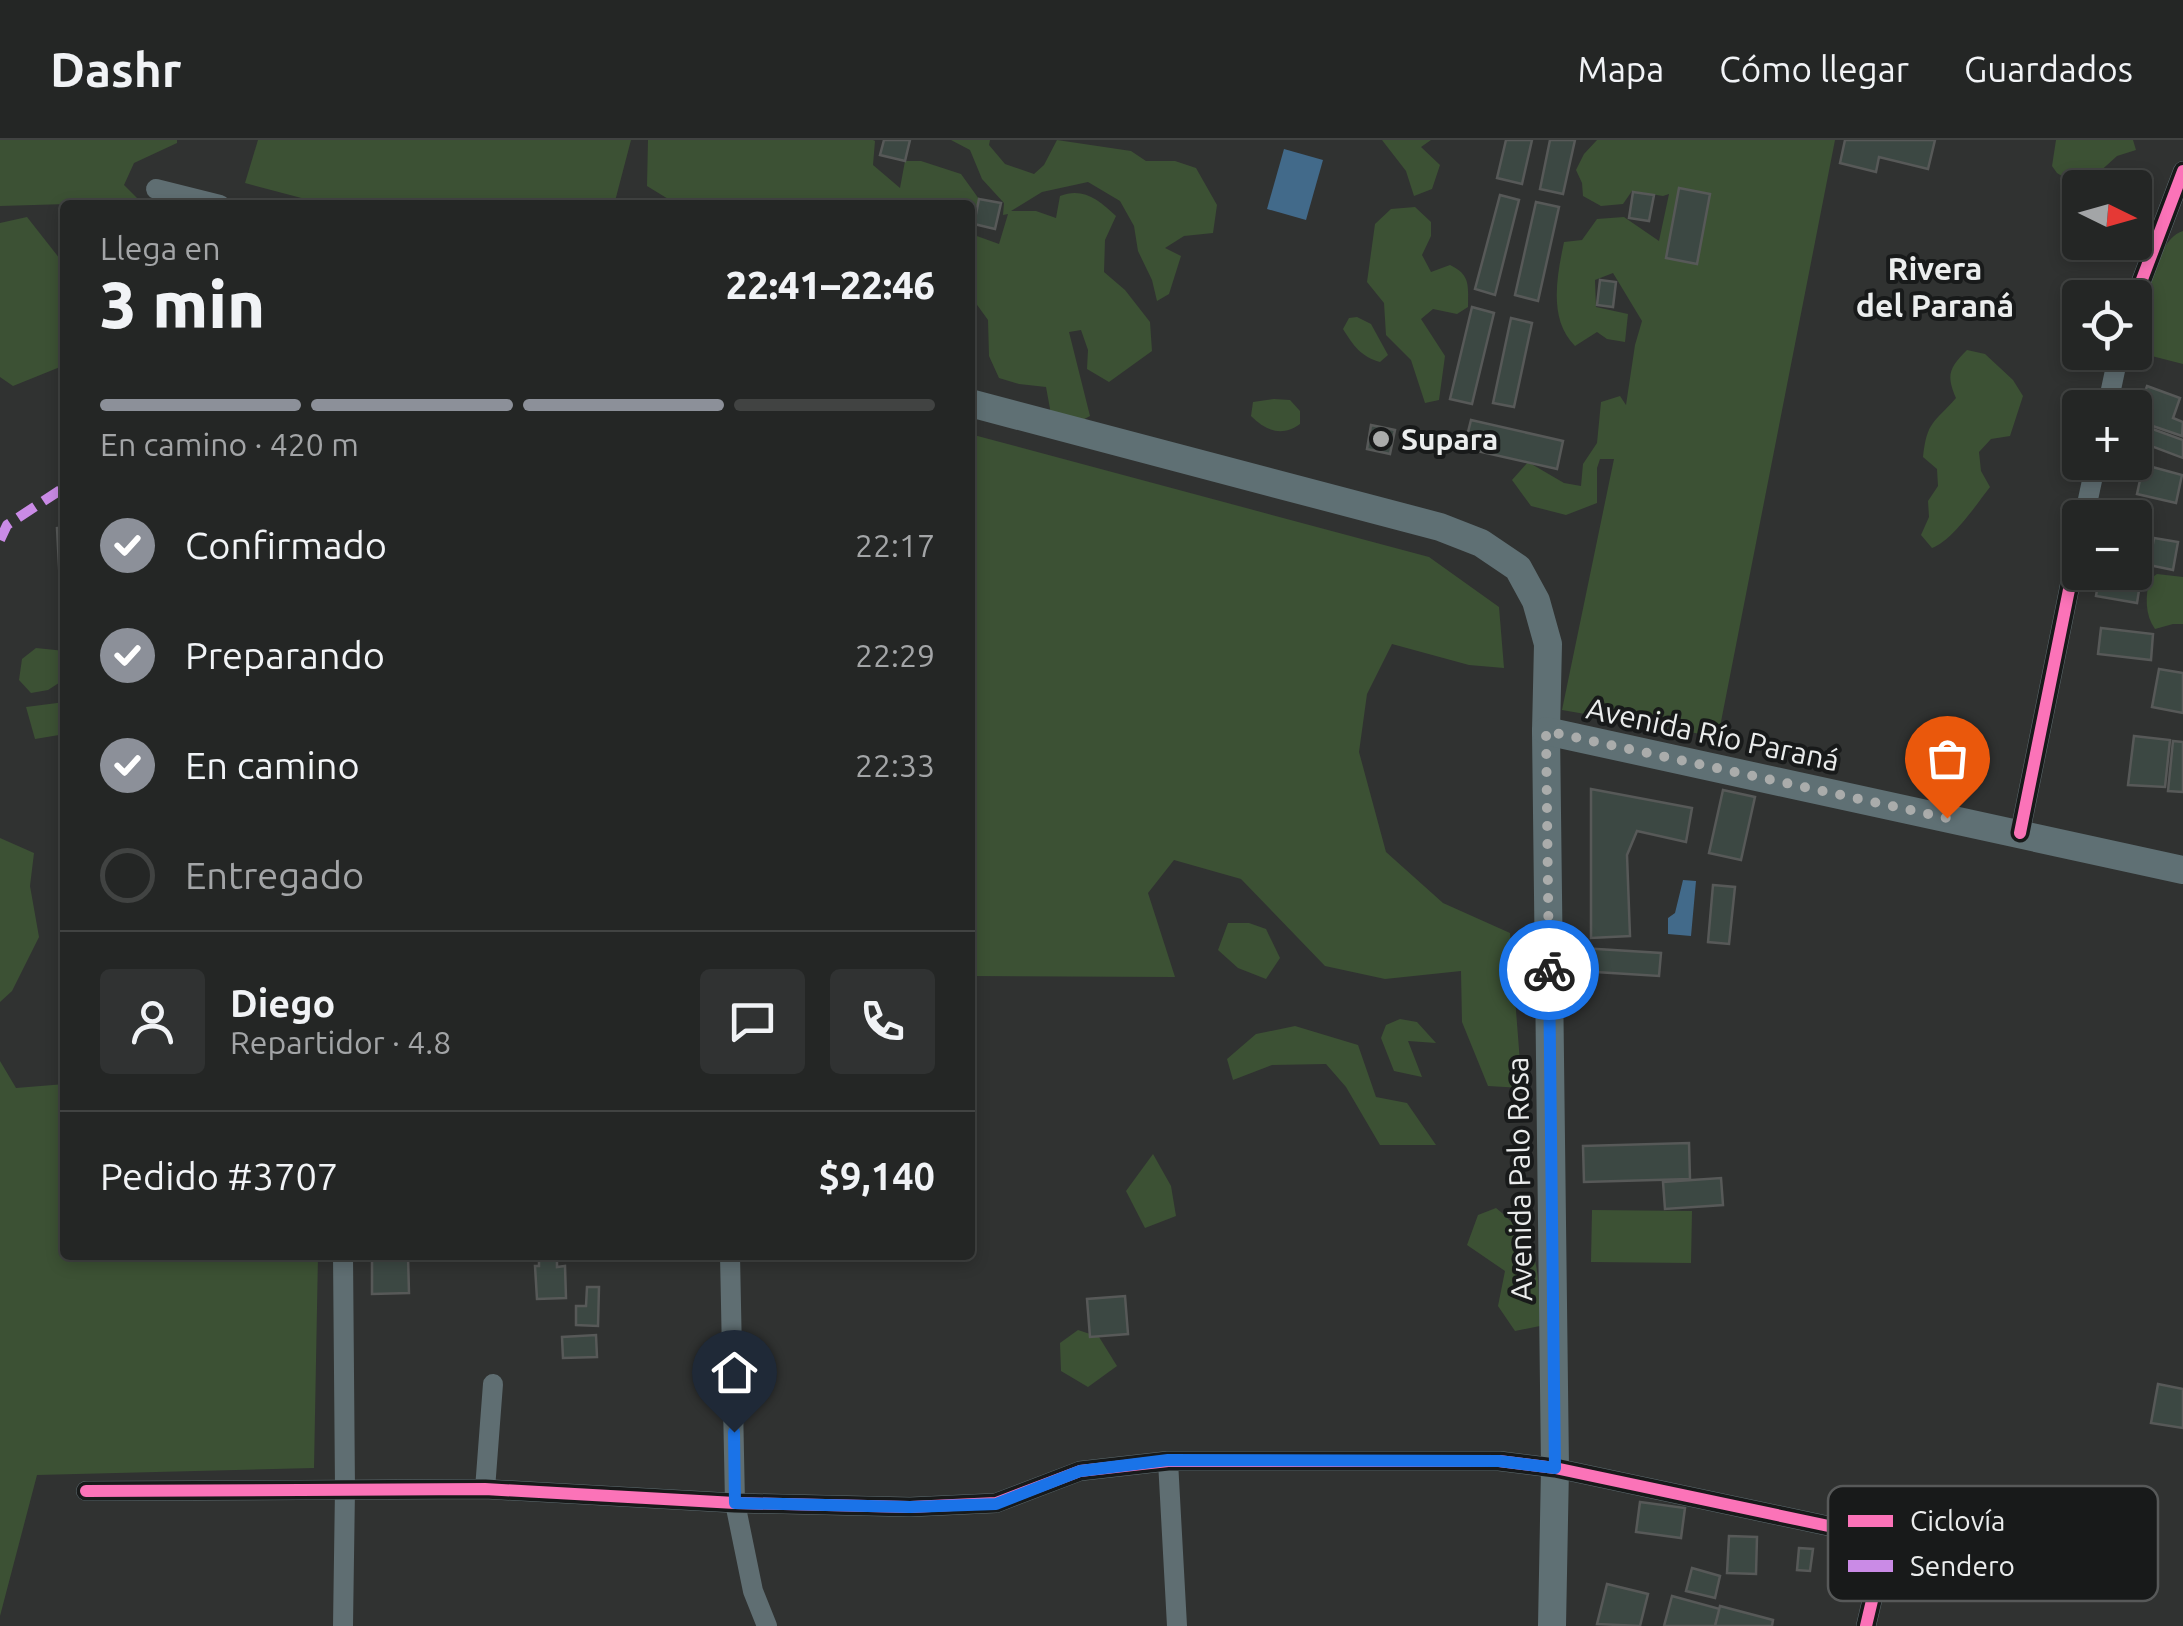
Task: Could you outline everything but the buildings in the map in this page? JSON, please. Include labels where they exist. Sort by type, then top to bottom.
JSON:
[{"type":"main road","name":"Avenida Río Paraná","points":[[975,404],[1440,526],[1480,543],[1518,568],[1536,601],[1548,644],[1546,731],[2183,870]]},
{"type":"main road","name":"Avenida Palo Rosa","points":[[1546,731],[1555,1468],[1552,1626]]},
{"type":"street","points":[[2142,280],[2183,171]]},
{"type":"street","points":[[156,189],[200,200]]},
{"type":"street","points":[[2020,834],[2069,590]]},
{"type":"street","points":[[343,1260],[343,1626]]},
{"type":"street","points":[[730,1260],[735,1503],[752,1590],[767,1626]]},
{"type":"street","points":[[485,1489],[493,1384]]},
{"type":"street","points":[[1168,1460],[1177,1626]]},
{"type":"street","points":[[86,1491],[485,1489],[735,1503],[910,1507],[996,1504],[1080,1471],[1168,1460],[1499,1461],[1555,1468],[1828,1526]]},
{"type":"street","points":[[1866,1626],[1872,1601]]},
{"type":"green space","points":[[0,140],[177,140],[134,163],[124,185],[139,200],[60,200],[60,204],[0,206]]},
{"type":"green space","points":[[258,140],[631,140],[615,200],[309,200],[245,183]]},
{"type":"green space","points":[[648,140],[873,140],[873,165],[900,188],[905,161],[921,161],[961,174],[979,199],[975,228],[975,200],[670,200],[647,186]]},
{"type":"green space","points":[[951,140],[990,140],[989,145],[1005,164],[1034,174],[1044,165],[1057,140],[1131,151],[1146,161],[1175,161],[1196,168],[1217,205],[1213,233],[1184,236],[1165,248],[1181,256],[1169,294],[1157,301],[1138,251],[1134,226],[1120,201],[1088,182],[1042,192],[1011,211],[1036,211],[1056,218],[1060,196],[1076,193],[1090,197],[1116,216],[1105,240],[1104,272],[1125,290],[1150,322],[1152,351],[1109,382],[1087,369],[1088,350],[1081,330],[1069,332],[1090,416],[1066,429],[1053,425],[1046,387],[999,378],[989,356],[988,320],[975,302],[975,235],[999,244],[1008,214],[1003,215],[1004,203],[982,179],[970,150]]},
{"type":"green space","points":[[1382,140],[1431,140],[1421,147],[1440,165],[1432,189],[1414,196],[1406,171]]},
{"type":"green space","points":[[1597,140],[1835,140],[1718,737],[1562,710],[1614,459],[1600,459],[1597,503],[1566,515],[1531,506],[1512,480],[1528,462],[1564,483],[1581,486],[1583,464],[1597,443],[1601,402],[1620,396],[1626,405],[1642,321],[1613,273],[1595,280],[1596,307],[1628,314],[1625,342],[1607,339],[1597,332],[1575,346],[1566,335],[1558,310],[1557,283],[1564,242],[1582,240],[1597,219],[1624,217],[1659,241],[1669,194],[1632,191],[1623,204],[1601,206],[1583,196],[1576,170]]},
{"type":"green space","points":[[2056,140],[2133,140],[2136,150],[2117,156],[2102,170],[2062,170],[2062,176],[2052,166]]},
{"type":"green space","points":[[1415,207],[1431,222],[1431,236],[1422,255],[1431,272],[1450,265],[1462,273],[1468,287],[1468,307],[1457,314],[1433,309],[1421,319],[1445,356],[1439,400],[1425,403],[1411,360],[1386,335],[1384,303],[1367,282],[1375,224],[1391,209]]},
{"type":"green space","points":[[27,217],[60,259],[60,367],[13,386],[0,377],[0,223]]},
{"type":"green space","points":[[2183,231],[2183,364],[2152,356],[2152,280],[2148,280],[2175,235]]},
{"type":"green space","points":[[1357,317],[1371,324],[1388,355],[1380,362],[1358,350],[1343,329],[1349,318]]},
{"type":"green space","points":[[1967,350],[1985,354],[2013,380],[2023,396],[2010,436],[1991,439],[1979,452],[1981,471],[1990,487],[1955,530],[1932,548],[1921,535],[1929,517],[1928,501],[1938,486],[1937,469],[1923,457],[1925,445],[1933,423],[1956,398],[1951,372]]},
{"type":"green space","points":[[1290,400],[1300,411],[1300,424],[1274,430],[1251,416],[1253,402]]},
{"type":"green space","points":[[975,435],[1429,557],[1499,607],[1504,668],[1469,665],[1392,644],[1367,694],[1359,752],[1386,852],[1443,903],[1510,933],[1522,1088],[1488,1086],[1462,1022],[1461,971],[1385,979],[1325,966],[1241,879],[1174,860],[1148,893],[1175,977],[975,976]]},
{"type":"green space","points":[[2157,574],[2183,577],[2183,624],[2155,629],[2148,612],[2147,592],[2152,590],[2152,578]]},
{"type":"green space","points":[[36,648],[60,650],[60,682],[48,690],[31,693],[19,680],[22,659]]},
{"type":"green space","points":[[60,703],[60,735],[35,739],[26,707]]},
{"type":"green space","points":[[0,838],[34,853],[30,886],[39,937],[12,991],[0,1002]]},
{"type":"green space","points":[[1228,923],[1249,923],[1266,929],[1280,958],[1266,979],[1238,968],[1218,950]]},
{"type":"green space","points":[[1400,1019],[1417,1022],[1436,1043],[1408,1041],[1422,1077],[1394,1071],[1381,1038],[1386,1025]]},
{"type":"green space","points":[[1295,1026],[1358,1045],[1376,1097],[1407,1103],[1436,1145],[1380,1145],[1346,1087],[1326,1064],[1272,1065],[1233,1080],[1227,1059],[1256,1034]]},
{"type":"green space","points":[[0,1061],[16,1088],[60,1084],[60,1260],[318,1260],[314,1468],[37,1475],[0,1616]]},
{"type":"green space","points":[[1153,1154],[1171,1186],[1176,1216],[1145,1228],[1126,1191]]},
{"type":"green space","points":[[1496,1208],[1523,1235],[1535,1260],[1540,1326],[1515,1331],[1498,1306],[1505,1271],[1467,1245],[1478,1215]]},
{"type":"green space","points":[[1592,1210],[1692,1211],[1691,1263],[1591,1262]]},
{"type":"green space","points":[[1078,1330],[1099,1337],[1117,1366],[1088,1387],[1061,1371],[1060,1343]]},
{"type":"water","points":[[1284,149],[1323,160],[1306,220],[1267,209]]},
{"type":"water","points":[[1683,880],[1696,881],[1691,936],[1668,934],[1668,918],[1675,913]]},
{"type":"marked path","points":[[0,540],[7,525],[60,490]]},
{"type":"cycle path","points":[[2142,280],[2183,171]]},
{"type":"cycle path","points":[[2020,833],[2069,590]]},
{"type":"cycle path","points":[[86,1491],[485,1489],[735,1503],[910,1507],[996,1503],[1080,1471],[1168,1461],[1499,1461],[1555,1468],[1828,1526]]},
{"type":"cycle path","points":[[1866,1626],[1872,1601]]},
{"type":"way so far","points":[[1549,970],[1546,731],[1947,818]]},
{"type":"place","name":"Supara","points":[[1381,439]]},
{"type":"district","name":"Rivera del Paraná","points":[[1935,286]]},
{"type":"route","points":[[734,1432],[735,1503],[910,1507],[996,1504],[1080,1471],[1168,1460],[1499,1461],[1555,1468],[1549,970]]}]
